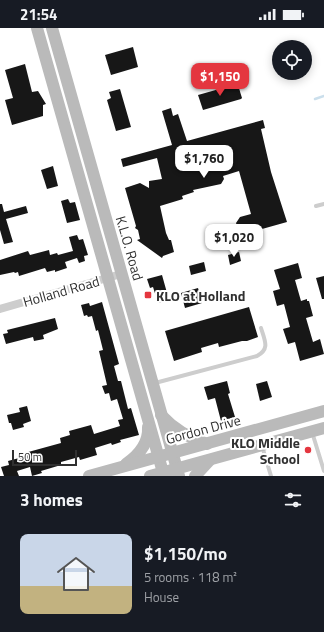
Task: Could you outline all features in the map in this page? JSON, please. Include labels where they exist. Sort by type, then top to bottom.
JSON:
[{"type":"main road","name":"K.L.O. Road","points":[[37,28],[164,474]]},
{"type":"main road","name":"K.L.O. Road","points":[[52,28],[178,472]]},
{"type":"main road","name":"Gordon Drive","points":[[89,476],[324,411]]},
{"type":"main road","points":[[161,415],[176,429],[195,440],[207,444]]},
{"type":"main road","points":[[120,468],[140,452],[148,435],[148,420]]},
{"type":"main road","points":[[150,476],[178,472],[212,459],[324,428]]},
{"type":"main road","points":[[195,476],[212,459]]},
{"type":"street","name":"Holland Road","points":[[0,309],[121,274]]},
{"type":"lane","points":[[316,206],[324,204]]},
{"type":"lane","points":[[153,384],[257,356],[266,348],[265,339],[261,328]]},
{"type":"lane","points":[[312,431],[324,471]]},
{"type":"lane","points":[[262,445],[270,476]]},
{"type":"building","points":[[133,47],[138,67],[111,75],[105,55]]},
{"type":"building","points":[[25,64],[32,92],[38,91],[46,104],[43,105],[43,116],[12,125],[5,100],[13,98],[5,70]]},
{"type":"building","points":[[237,84],[242,98],[241,99],[203,110],[198,95]]},
{"type":"building","points":[[120,89],[131,127],[116,131],[107,100],[111,98],[109,92]]},
{"type":"building","points":[[171,108],[173,116],[178,114],[187,141],[263,120],[265,128],[261,129],[271,172],[287,222],[240,235],[236,223],[240,217],[251,214],[239,171],[223,176],[224,179],[221,184],[193,190],[194,192],[182,196],[183,199],[160,206],[166,233],[169,240],[171,240],[174,252],[163,256],[162,258],[137,240],[140,239],[138,230],[135,228],[136,226],[125,188],[140,183],[149,188],[149,181],[162,179],[157,158],[123,167],[121,159],[172,145],[162,111]]},
{"type":"building","points":[[53,166],[58,186],[47,189],[41,170]]},
{"type":"building","points":[[68,199],[70,203],[75,202],[80,220],[67,223],[61,201]]},
{"type":"building","points":[[0,204],[2,204],[4,212],[26,206],[28,213],[6,219],[13,242],[4,244],[0,230]]},
{"type":"building","points":[[77,235],[79,240],[83,239],[88,255],[84,256],[85,261],[79,263],[77,258],[65,262],[67,268],[55,272],[55,270],[47,272],[45,268],[19,276],[18,272],[0,275],[0,260],[28,251],[30,255],[49,250],[50,255],[57,253],[58,255],[73,251],[69,237]]},
{"type":"building","points":[[239,252],[241,261],[230,265],[228,255]]},
{"type":"building","points":[[204,262],[206,271],[191,275],[189,266]]},
{"type":"building","points":[[298,263],[302,278],[295,280],[301,301],[307,299],[307,301],[309,301],[313,316],[306,318],[313,342],[320,339],[324,354],[300,361],[295,342],[288,344],[283,329],[290,327],[284,304],[277,306],[273,291],[280,289],[274,270]]},
{"type":"building","points":[[162,275],[169,300],[158,303],[153,287],[150,288],[147,279]]},
{"type":"building","points":[[324,276],[324,299],[322,299],[316,278]]},
{"type":"building","points":[[198,288],[202,303],[185,308],[181,293]]},
{"type":"building","points":[[102,302],[119,364],[114,366],[118,381],[121,381],[128,409],[131,408],[139,435],[120,440],[121,442],[112,445],[111,443],[95,448],[97,455],[80,460],[79,457],[61,462],[61,465],[41,471],[42,473],[32,476],[30,467],[17,471],[19,476],[4,476],[1,467],[9,465],[8,461],[19,458],[21,454],[61,443],[60,438],[70,435],[69,431],[91,425],[94,434],[120,426],[118,420],[123,419],[117,399],[111,401],[109,393],[105,394],[102,386],[107,385],[99,351],[103,350],[98,330],[96,331],[92,316],[84,316],[81,305],[89,303],[90,306]]},
{"type":"building","points":[[249,307],[258,337],[219,347],[218,343],[201,348],[202,352],[174,361],[165,331]]},
{"type":"building","points":[[55,318],[58,329],[43,335],[44,339],[34,341],[33,337],[6,344],[3,334],[8,333],[7,330]]},
{"type":"building","points":[[227,381],[230,393],[228,394],[235,417],[221,421],[215,398],[208,400],[204,387]]},
{"type":"building","points":[[267,381],[272,397],[260,401],[256,384]]},
{"type":"building","points":[[27,406],[31,421],[23,424],[24,427],[13,430],[7,415],[20,412],[19,408]]},
{"type":"waterway","points":[[315,99],[324,96]]},
{"type":"place","name":"KLO at Holland","points":[[148,295]]},
{"type":"place","name":"KLO Middle School","points":[[308,450]]}]
